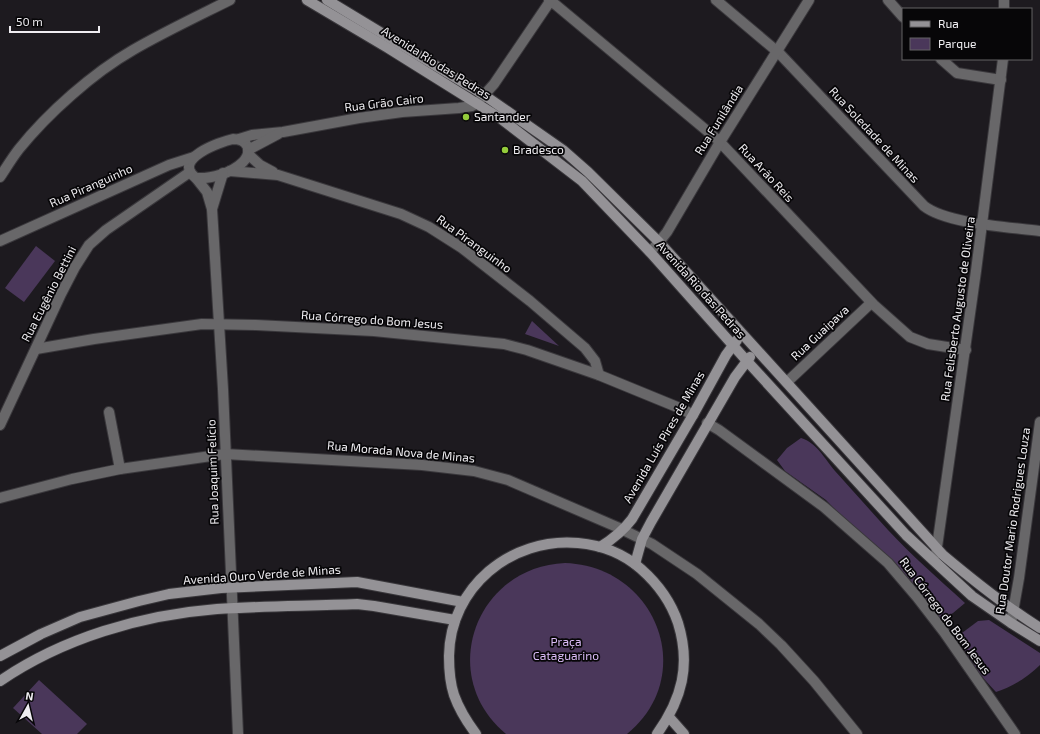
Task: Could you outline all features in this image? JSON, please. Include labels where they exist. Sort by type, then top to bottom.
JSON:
[{"type":"main road","name":"Avenida Rio das Pedras","points":[[307,0],[388,48],[500,118],[582,181],[650,252],[746,360],[906,535],[972,596],[1011,624],[1040,641]]},
{"type":"main road","name":"Avenida Rio das Pedras","points":[[328,0],[484,95],[563,150],[588,172],[659,242],[937,548],[979,586],[1040,628]]},
{"type":"main road","name":"Avenida Luís Pires de Minas","points":[[600,547],[624,530],[632,519],[693,415],[726,355],[743,333]]},
{"type":"main road","points":[[635,564],[642,539],[707,423],[735,376],[746,360],[757,350]]},
{"type":"main road","points":[[476,734],[464,717],[454,694],[449,669],[450,644],[455,620],[463,602],[472,589],[488,572],[507,558],[537,546],[569,542],[600,547],[612,551],[635,564],[652,578],[665,595],[675,614],[682,634],[684,656],[683,677],[678,698],[669,717],[657,734]]},
{"type":"main road","name":"Avenida Ouro Verde de Minas","points":[[0,656],[41,634],[80,617],[139,600],[168,594],[232,588],[357,582],[463,602]]},
{"type":"main road","points":[[0,681],[47,654],[112,629],[182,613],[232,608],[357,604],[455,620]]},
{"type":"main road","points":[[669,717],[684,734]]},
{"type":"street","points":[[0,177],[31,135],[80,89],[103,70],[132,50],[230,0]]},
{"type":"street","name":"Rua Grão Cairo","points":[[239,139],[252,135],[283,132],[359,118],[402,112],[472,106],[494,84],[550,0]]},
{"type":"street","name":"Rua Arão Reis","points":[[550,0],[720,142],[871,303],[910,337],[916,341],[928,344],[966,350]]},
{"type":"street","name":"Rua Soledade de Minas","points":[[716,0],[776,51],[924,206],[937,214],[983,224],[1040,231]]},
{"type":"street","name":"Rua Funilândia","points":[[650,252],[659,242],[809,0]]},
{"type":"street","points":[[888,0],[902,17]]},
{"type":"street","points":[[942,60],[957,73],[1001,80]]},
{"type":"street","name":"Rua Felisberto Augusto de Oliveira","points":[[935,562],[966,350],[1003,60]]},
{"type":"street","name":"Rua Grão Cairo","points":[[226,172],[243,162],[248,152],[283,132]]},
{"type":"street","name":"Rua Piranguinho","points":[[0,241],[169,165],[194,157],[201,151],[226,141],[239,139],[244,142],[248,152],[260,165],[278,175],[401,214],[435,230],[462,248],[530,300],[585,348],[595,361],[599,375]]},
{"type":"street","points":[[194,157],[189,168],[193,175],[211,178],[226,172]]},
{"type":"street","name":"Rua Piranguinho","points":[[226,172],[278,175]]},
{"type":"street","name":"Rua Joaquim Felício","points":[[212,209],[226,172]]},
{"type":"street","name":"Rua Joaquim Felício","points":[[193,175],[207,192],[212,209],[219,324],[238,734]]},
{"type":"street","name":"Rua Eugênio Bettini","points":[[0,425],[61,294],[75,267],[89,245],[106,230],[193,175]]},
{"type":"street","name":"Rua Guaipava","points":[[786,382],[871,303]]},
{"type":"street","name":"Rua Córrego do Bom Jesus","points":[[36,348],[202,324],[374,331],[504,344],[527,350],[599,375],[682,409],[693,415]]},
{"type":"street","points":[[109,412],[120,469]]},
{"type":"street","name":"Rua Doutor Mario Rodrigues Louza","points":[[1011,624],[1040,422]]},
{"type":"street","name":"Rua Córrego do Bom Jesus","points":[[707,423],[719,430],[824,507],[888,563],[944,632],[1016,734]]},
{"type":"street","name":"Rua Morada Nova de Minas","points":[[0,498],[72,479],[120,469],[225,454],[422,465],[474,471],[508,480],[624,530],[652,544],[697,574],[759,624],[781,645],[814,681],[857,734]]},
{"type":"green space","points":[[36,246],[55,261],[24,302],[5,288]]},
{"type":"green space","points":[[532,321],[559,346],[525,334]]},
{"type":"green space","points":[[801,438],[812,443],[816,447],[835,471],[897,540],[965,603],[953,613],[940,620],[826,500],[785,471],[777,460],[787,448]]},
{"type":"green space","name":"Praça Cataguarino","points":[[565,563],[597,569],[623,583],[644,603],[657,628],[663,655],[660,683],[649,710],[627,734],[506,734],[485,710],[473,683],[470,655],[476,628],[488,604],[508,583],[534,569]]},
{"type":"green space","points":[[989,620],[1040,653],[1040,665],[1014,684],[996,692],[974,666],[958,636],[978,621]]},
{"type":"green space","points":[[39,680],[87,724],[77,734],[42,734],[13,708]]},
{"type":"place","name":"Santander","points":[[466,117]]},
{"type":"place","name":"Bradesco","points":[[505,150]]}]
